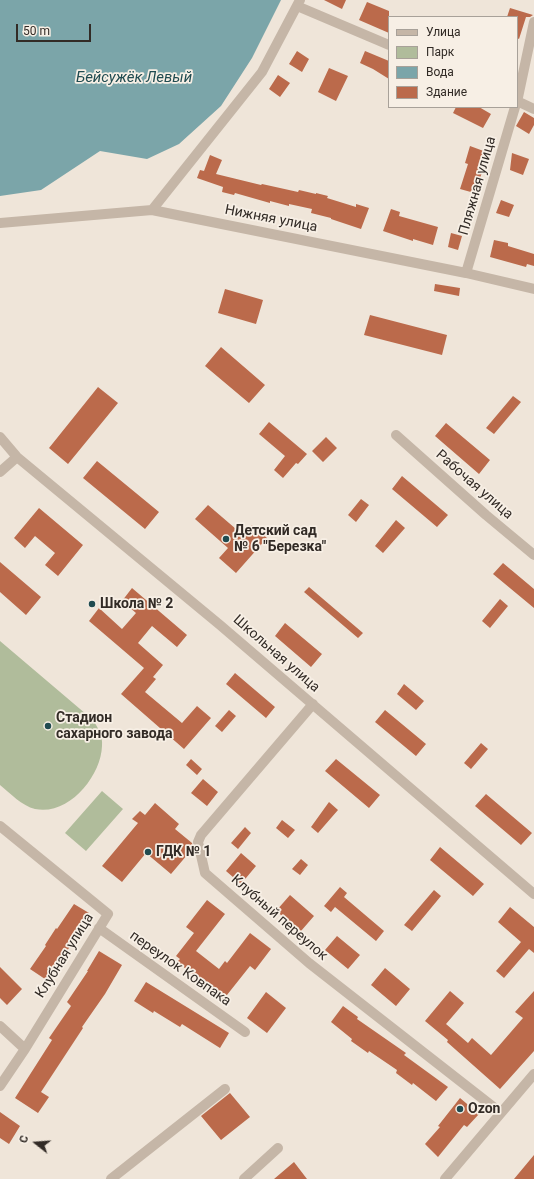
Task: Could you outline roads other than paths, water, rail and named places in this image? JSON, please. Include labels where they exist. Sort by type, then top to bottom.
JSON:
[{"type":"street","points":[[152,210],[262,72],[299,3],[388,45]]},
{"type":"street","points":[[518,96],[534,22]]},
{"type":"street","points":[[518,101],[534,109]]},
{"type":"street","name":"Пляжная улица","points":[[466,273],[515,108]]},
{"type":"street","name":"Нижняя улица","points":[[0,223],[152,210],[534,288]]},
{"type":"street","name":"Рабочая улица","points":[[396,435],[534,555]]},
{"type":"street","name":"Школьная улица","points":[[0,437],[17,457],[220,625],[534,894]]},
{"type":"street","points":[[0,472],[17,457]]},
{"type":"street","name":"Клубный переулок","points":[[313,704],[202,835],[198,842],[205,873],[309,963],[500,1113]]},
{"type":"street","name":"Клубная улица","points":[[0,826],[108,914],[25,1049],[0,1086]]},
{"type":"street","name":"переулок Ковпака","points":[[99,928],[245,1032]]},
{"type":"street","points":[[0,1026],[25,1049]]},
{"type":"street","points":[[445,1179],[534,1074]]},
{"type":"street","points":[[111,1179],[225,1089]]},
{"type":"street","points":[[244,1179],[278,1148]]},
{"type":"water","name":"Бейсужёк Левый","points":[[0,0],[281,0],[252,58],[221,106],[179,144],[147,159],[100,151],[41,190],[0,196]]},
{"type":"place","name":"Детский сад № 6 \"Березка\"","points":[[226,539]]},
{"type":"place","name":"Школа № 2","points":[[92,604]]},
{"type":"place","name":"Стадион сахарного завода","points":[[48,726]]},
{"type":"place","name":"ГДК № 1","points":[[148,852]]},
{"type":"place","name":"Ozon","points":[[460,1109]]}]
